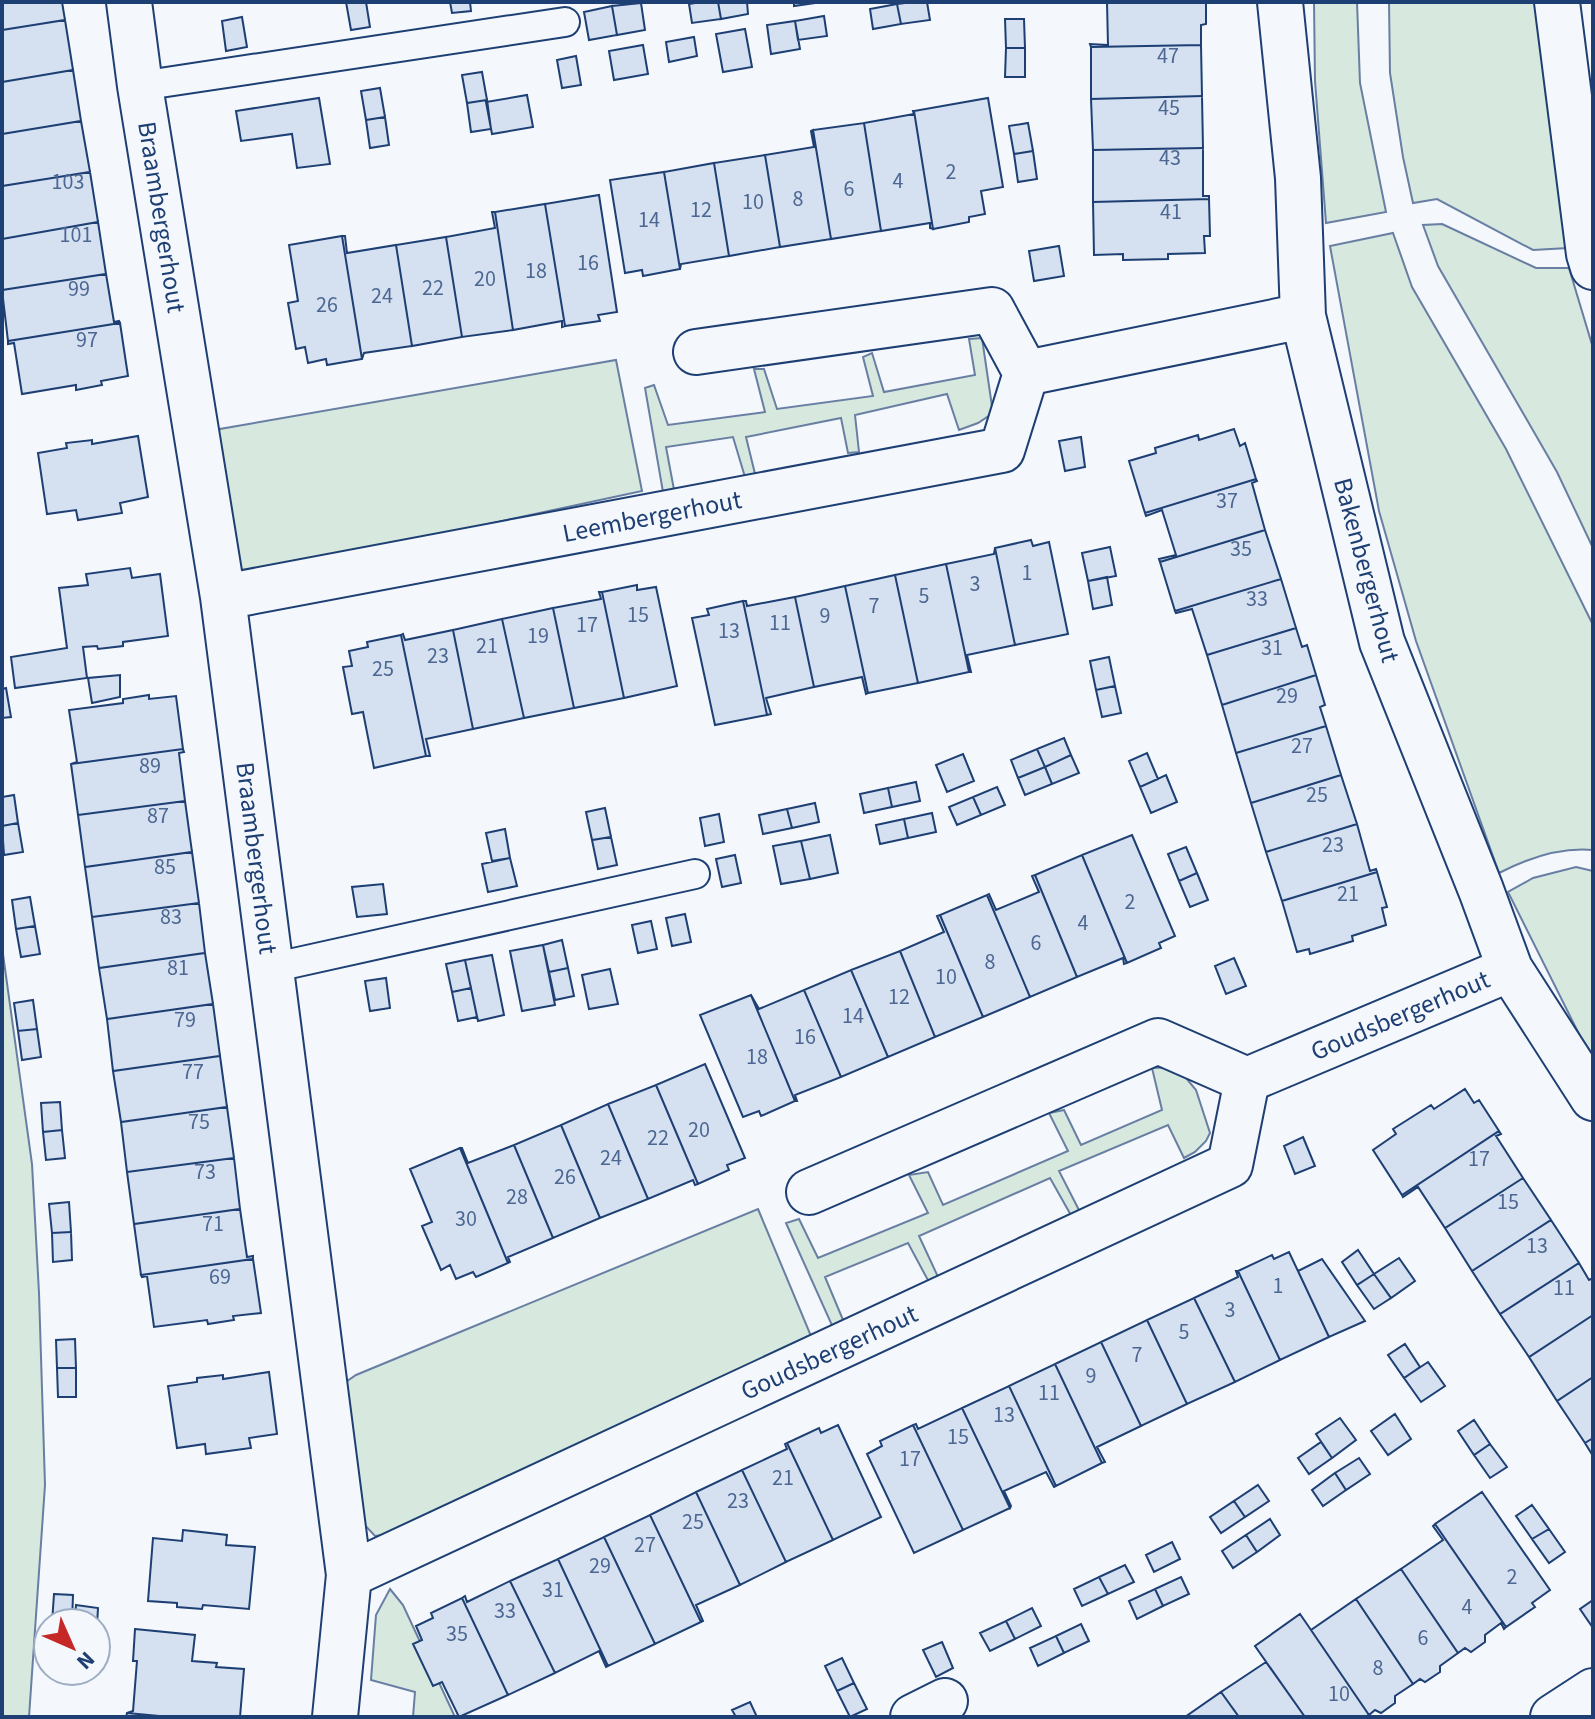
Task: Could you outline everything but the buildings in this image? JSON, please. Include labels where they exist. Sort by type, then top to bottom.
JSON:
[{"type":"street","name":"Braambergerhout","points":[[129,2],[223,597],[349,1575],[335,1717]]},
{"type":"street","name":"Bakenbergerhout","points":[[1280,2],[1298,178],[1303,316],[1382,642],[1510,969],[1593,1098]]},
{"type":"street","points":[[1557,2],[1593,267]]},
{"type":"street","points":[[696,352],[992,310],[1026,373],[1303,316]]},
{"type":"street","name":"Leembergerhout","points":[[223,597],[1002,450],[1026,373]]},
{"type":"street","name":"Goudsbergerhout","points":[[349,1575],[1230,1165],[1247,1080],[1510,969]]},
{"type":"street","points":[[809,1192],[1158,1041],[1247,1080]]},
{"type":"street","points":[[1553,1717],[1593,1691]]},
{"type":"lane","points":[[140,86],[565,22]]},
{"type":"lane","points":[[271,968],[695,874]]},
{"type":"shaded area","points":[[1314,2],[1357,2],[1360,83],[1386,212],[1326,223],[1315,81]]},
{"type":"shaded area","points":[[1389,2],[1541,2],[1568,248],[1533,250],[1437,199],[1413,203],[1390,73]]},
{"type":"shaded area","points":[[1442,224],[1536,268],[1569,268],[1593,348],[1593,548],[1557,472],[1438,266],[1423,225]]},
{"type":"shaded area","points":[[1393,233],[1412,287],[1506,449],[1593,625],[1593,850],[1568,850],[1544,855],[1499,873],[1416,641],[1379,511],[1330,246]]},
{"type":"shaded area","points":[[982,338],[993,413],[978,423],[959,430],[947,394],[855,415],[859,452],[848,453],[841,418],[746,437],[756,478],[745,477],[733,437],[666,447],[675,495],[663,492],[645,388],[654,385],[668,425],[765,412],[754,369],[764,369],[777,409],[873,396],[863,357],[872,353],[884,392],[975,375],[969,339]]},
{"type":"shaded area","points":[[616,360],[642,491],[264,572],[241,571],[213,441],[220,429]]},
{"type":"shaded area","points":[[1576,867],[1593,871],[1593,1062],[1508,892],[1533,878]]},
{"type":"shaded area","points":[[2,947],[32,1164],[45,1485],[37,1607],[32,1607],[29,1717],[2,1717]]},
{"type":"shaded area","points":[[1177,1067],[1196,1090],[1210,1133],[1195,1152],[1184,1158],[1168,1125],[1059,1171],[1081,1214],[1072,1217],[1050,1178],[919,1236],[939,1279],[930,1284],[908,1243],[825,1277],[846,1327],[835,1332],[786,1223],[799,1219],[818,1258],[928,1213],[909,1175],[928,1172],[943,1205],[1068,1151],[1049,1113],[1064,1110],[1081,1145],[1162,1110],[1152,1068]]},
{"type":"shaded area","points":[[758,1209],[811,1336],[400,1533],[375,1536],[360,1520],[343,1384],[356,1375]]},
{"type":"shaded area","points":[[390,1589],[403,1605],[455,1717],[413,1717],[415,1692],[371,1680],[376,1615]]}]
